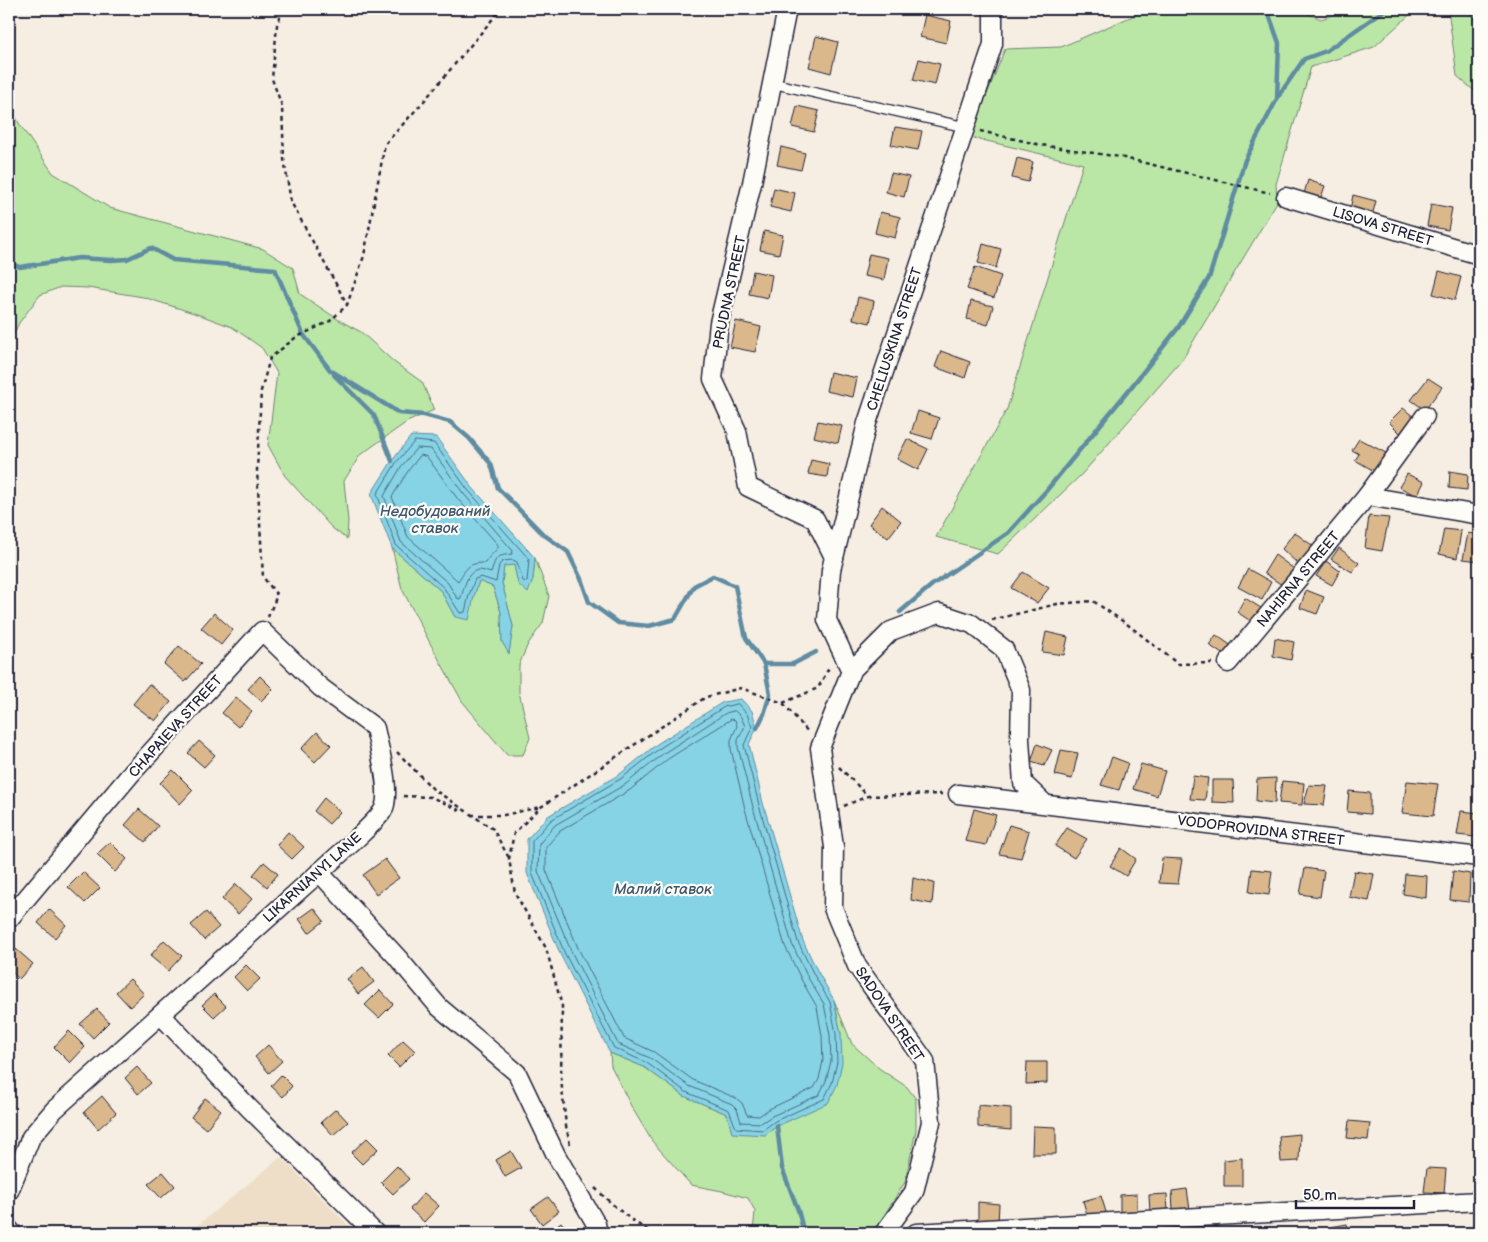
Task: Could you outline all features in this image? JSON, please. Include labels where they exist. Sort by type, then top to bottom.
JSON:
[{"type":"street","name":"PRUDNA STREET","points":[[787,9],[752,183],[719,323],[713,379],[737,431],[748,487],[815,519]]},
{"type":"street","name":"CHELIUSKINA STREET","points":[[851,671],[827,620],[831,570],[866,423],[993,44],[993,9]]},
{"type":"street","name":"LISOVA STREET","points":[[1286,197],[1479,255]]},
{"type":"street","name":"NAHIRNA STREET","points":[[1228,663],[1367,496],[1425,416]]},
{"type":"street","points":[[1367,496],[1479,515]]},
{"type":"street","points":[[834,557],[815,519],[846,507]]},
{"type":"street","points":[[829,813],[820,748],[851,671],[891,631],[939,613],[972,624],[1004,649],[1020,690],[1020,740],[1023,783],[1044,803]]},
{"type":"street","points":[[262,631],[320,687],[375,728],[384,770],[387,802]]},
{"type":"street","name":"CHAPAIEVA STREET","points":[[9,919],[130,775],[262,631]]},
{"type":"street","name":"VODOPROVIDNA STREET","points":[[958,794],[1479,857]]},
{"type":"street","name":"LIKARNIANYI LANE","points":[[9,1192],[31,1137],[54,1110],[352,843],[382,812],[387,802]]},
{"type":"street","name":"SADOVA STREET","points":[[829,813],[834,847],[833,908],[857,966],[925,1061],[931,1122],[914,1192],[884,1233]]},
{"type":"street","points":[[319,872],[397,957],[439,1007],[518,1073],[556,1155],[596,1224],[598,1233]]},
{"type":"street","points":[[161,1015],[248,1108],[375,1233]]},
{"type":"street","points":[[916,1233],[1479,1201]]},
{"type":"lane","points":[[772,83],[965,127]]},
{"type":"lane","points":[[9,1222],[18,1233]]},
{"type":"path","points":[[282,9],[277,25],[272,79],[282,106],[284,159],[291,202],[347,305]]},
{"type":"path","points":[[262,631],[277,595],[263,578],[257,470],[261,391],[270,358],[301,335],[330,321],[347,305],[364,256],[385,144],[501,9]]},
{"type":"path","points":[[965,127],[1041,145],[1120,157],[1286,197]]},
{"type":"path","points":[[972,624],[1013,616],[1057,604],[1093,601],[1127,624],[1178,664],[1228,663]]},
{"type":"path","points":[[783,703],[818,688],[840,648]]},
{"type":"path","points":[[572,1151],[566,1126],[561,1079],[562,1006],[546,948],[515,893],[510,860],[514,833],[541,807],[706,697],[741,688],[783,703],[806,728],[820,748],[868,796]]},
{"type":"path","points":[[394,749],[433,789],[494,829],[510,860]]},
{"type":"path","points":[[829,813],[868,796],[958,794]]},
{"type":"path","points":[[387,802],[393,795],[431,797],[470,815],[504,815],[541,807]]},
{"type":"path","points":[[592,1185],[616,1209],[653,1233]]},
{"type":"shaded area","points":[[281,1157],[356,1233],[188,1233]]},
{"type":"green space","points":[[1149,9],[1295,9],[1321,19],[1350,9],[1416,9],[1374,47],[1311,67],[1276,184],[1277,202],[1182,360],[1082,474],[998,554],[936,537],[1007,409],[1083,164],[970,137],[1005,49],[1061,47]]},
{"type":"green space","points":[[1448,9],[1479,9],[1479,95],[1457,76]]},
{"type":"green space","points":[[9,104],[20,125],[53,173],[110,208],[263,249],[293,268],[300,294],[361,332],[394,362],[422,382],[434,410],[407,422],[360,455],[344,481],[348,521],[347,539],[332,528],[285,476],[268,445],[277,373],[262,348],[232,327],[143,297],[88,288],[61,287],[40,295],[19,323],[9,344]]},
{"type":"green space","points":[[392,548],[441,591],[455,617],[474,596],[479,581],[493,587],[501,612],[502,642],[509,653],[513,626],[502,583],[504,566],[514,565],[518,583],[533,579],[535,558],[549,596],[543,623],[528,644],[519,665],[519,692],[530,738],[523,755],[507,755],[462,701],[402,589]]},
{"type":"green space","points":[[834,1000],[852,1044],[880,1069],[907,1087],[916,1099],[916,1130],[905,1182],[873,1233],[753,1233],[755,1211],[748,1198],[691,1185],[652,1141],[631,1106],[611,1066],[610,1053],[644,1067],[684,1096],[727,1114],[765,1135],[777,1126],[792,1119],[841,1034]]},
{"type":"water","name":"Недобудований ставок","points":[[411,436],[436,437],[472,487],[535,558],[533,579],[528,593],[518,584],[514,565],[504,566],[502,583],[513,626],[509,654],[502,642],[501,612],[493,587],[479,581],[469,620],[455,617],[441,591],[392,548],[371,494]]},
{"type":"water","name":"Малий ставок","points":[[741,699],[752,711],[757,728],[749,744],[763,803],[803,941],[834,1000],[841,1034],[842,1063],[837,1085],[828,1103],[777,1126],[765,1135],[732,1133],[727,1114],[684,1096],[644,1067],[610,1053],[561,956],[527,873],[527,839],[548,816],[620,774],[657,744],[723,702]]},
{"type":"building","points":[[823,9],[844,9],[843,15],[823,12]]},
{"type":"building","points":[[925,15],[951,21],[946,43],[920,37]]},
{"type":"building","points":[[816,36],[838,42],[831,73],[809,67]]},
{"type":"building","points":[[919,59],[940,64],[935,85],[913,80]]},
{"type":"building","points":[[797,106],[819,111],[814,132],[792,127]]},
{"type":"building","points":[[895,127],[922,131],[918,150],[891,145]]},
{"type":"building","points":[[781,147],[805,153],[801,170],[777,165]]},
{"type":"building","points":[[1017,158],[1033,162],[1028,182],[1012,178]]},
{"type":"building","points":[[891,173],[909,177],[904,197],[886,192]]},
{"type":"building","points":[[1308,180],[1325,186],[1319,203],[1303,197]]},
{"type":"building","points":[[774,188],[795,193],[791,212],[770,207]]},
{"type":"building","points":[[1353,195],[1376,201],[1372,216],[1350,210]]},
{"type":"building","points":[[1431,204],[1452,208],[1448,230],[1427,226]]},
{"type":"building","points":[[880,212],[900,217],[895,238],[875,233]]},
{"type":"building","points":[[764,231],[783,235],[779,254],[760,250]]},
{"type":"building","points":[[983,244],[1001,249],[996,268],[978,263]]},
{"type":"building","points":[[869,254],[888,258],[884,280],[864,276]]},
{"type":"building","points":[[975,267],[1001,276],[994,298],[967,289]]},
{"type":"building","points":[[753,271],[772,275],[768,298],[749,294]]},
{"type":"building","points":[[1439,271],[1461,277],[1455,300],[1433,294]]},
{"type":"building","points":[[858,297],[874,301],[870,323],[853,319]]},
{"type":"building","points":[[971,301],[993,306],[988,325],[967,319]]},
{"type":"building","points":[[736,321],[761,327],[755,352],[730,347]]},
{"type":"building","points":[[941,351],[970,362],[965,378],[935,367]]},
{"type":"building","points":[[830,372],[857,378],[853,397],[826,391]]},
{"type":"building","points":[[1428,378],[1442,387],[1425,410],[1411,400]]},
{"type":"building","points":[[1403,408],[1415,418],[1401,434],[1389,422]]},
{"type":"building","points":[[918,411],[939,418],[932,439],[911,433]]},
{"type":"building","points":[[818,421],[842,426],[838,443],[814,437]]},
{"type":"building","points":[[907,439],[928,449],[918,470],[897,459]]},
{"type":"building","points":[[1359,439],[1386,453],[1376,472],[1355,460],[1359,454],[1352,450]]},
{"type":"building","points":[[811,460],[829,464],[827,477],[808,474]]},
{"type":"building","points":[[1450,471],[1468,474],[1467,490],[1449,488]]},
{"type":"building","points":[[1407,474],[1424,482],[1417,496],[1399,487]]},
{"type":"building","points":[[882,506],[901,521],[888,538],[869,524]]},
{"type":"building","points":[[1369,516],[1389,518],[1382,551],[1365,548]]},
{"type":"building","points":[[1444,529],[1461,531],[1457,558],[1439,554]]},
{"type":"building","points":[[1294,532],[1313,546],[1299,565],[1282,549]]},
{"type":"building","points":[[1468,533],[1479,535],[1479,561],[1463,559]]},
{"type":"building","points":[[1339,548],[1359,563],[1352,572],[1331,559]]},
{"type":"building","points":[[1275,555],[1294,569],[1282,585],[1264,573]]},
{"type":"building","points":[[1326,561],[1340,571],[1332,585],[1316,576]]},
{"type":"building","points":[[1248,569],[1271,582],[1262,600],[1238,587]]},
{"type":"building","points":[[1023,572],[1049,588],[1037,603],[1011,588]]},
{"type":"building","points":[[1306,590],[1324,597],[1317,614],[1300,608]]},
{"type":"building","points":[[1245,598],[1264,610],[1255,624],[1237,612]]},
{"type":"building","points":[[214,613],[233,630],[221,645],[201,628]]},
{"type":"building","points":[[1046,632],[1068,637],[1064,655],[1042,652]]},
{"type":"building","points":[[1216,635],[1236,649],[1228,658],[1209,645]]},
{"type":"building","points":[[1275,638],[1294,642],[1291,660],[1273,656]]},
{"type":"building","points":[[179,646],[201,664],[185,682],[164,664]]},
{"type":"building","points":[[260,676],[273,689],[261,701],[248,689]]},
{"type":"building","points":[[149,684],[171,702],[155,721],[133,704]]},
{"type":"building","points":[[236,697],[252,711],[238,727],[222,713]]},
{"type":"building","points":[[317,732],[331,745],[315,762],[301,749]]},
{"type":"building","points":[[199,741],[215,755],[204,767],[188,753]]},
{"type":"building","points":[[1037,744],[1052,750],[1044,766],[1031,762]]},
{"type":"building","points":[[1061,750],[1078,753],[1072,779],[1055,775]]},
{"type":"building","points":[[1112,757],[1128,763],[1119,790],[1101,785]]},
{"type":"building","points":[[1141,764],[1165,771],[1157,796],[1133,789]]},
{"type":"building","points":[[173,770],[193,790],[180,804],[160,783]]},
{"type":"building","points":[[1193,776],[1208,778],[1205,800],[1190,799]]},
{"type":"building","points":[[1276,778],[1275,803],[1256,801],[1257,779]]},
{"type":"building","points":[[1212,780],[1233,780],[1234,803],[1212,802]]},
{"type":"building","points":[[1282,781],[1304,783],[1302,805],[1279,803]]},
{"type":"building","points":[[1407,781],[1438,784],[1433,816],[1402,813]]},
{"type":"building","points":[[1309,785],[1327,786],[1324,805],[1304,804]]},
{"type":"building","points":[[1349,791],[1370,793],[1370,814],[1347,812]]},
{"type":"building","points":[[324,798],[340,812],[329,824],[314,811]]},
{"type":"building","points":[[139,809],[158,826],[145,842],[125,825]]},
{"type":"building","points":[[974,809],[996,815],[986,845],[965,841]]},
{"type":"building","points":[[1461,811],[1479,813],[1476,837],[1457,835]]},
{"type":"building","points":[[1009,825],[1029,831],[1021,858],[999,854]]},
{"type":"building","points":[[1067,828],[1087,839],[1074,858],[1055,846]]},
{"type":"building","points":[[288,832],[304,847],[292,859],[277,845]]},
{"type":"building","points":[[110,842],[127,859],[115,872],[97,854]]},
{"type":"building","points":[[1121,848],[1136,859],[1126,876],[1110,866]]},
{"type":"building","points":[[1162,858],[1182,859],[1178,884],[1159,883]]},
{"type":"building","points":[[385,859],[399,878],[376,894],[363,875]]},
{"type":"building","points":[[264,862],[278,874],[267,887],[253,875]]},
{"type":"building","points":[[1305,868],[1324,871],[1320,897],[1300,894]]},
{"type":"building","points":[[1252,869],[1272,871],[1269,895],[1249,892]]},
{"type":"building","points":[[1354,871],[1374,874],[1369,901],[1349,897]]},
{"type":"building","points":[[1453,871],[1470,874],[1469,902],[1450,900]]},
{"type":"building","points":[[83,872],[100,888],[85,903],[68,887]]},
{"type":"building","points":[[1405,874],[1427,876],[1426,898],[1403,894]]},
{"type":"building","points":[[913,878],[934,883],[932,904],[911,900]]},
{"type":"building","points":[[236,884],[252,899],[238,914],[222,899]]},
{"type":"building","points":[[314,908],[324,921],[309,933],[299,919]]},
{"type":"building","points":[[49,909],[66,925],[55,938],[38,923]]},
{"type":"building","points":[[206,912],[219,927],[204,940],[191,925]]},
{"type":"building","points":[[164,940],[182,956],[168,971],[150,956]]},
{"type":"building","points":[[16,949],[33,964],[19,979],[9,969],[9,957]]},
{"type":"building","points":[[246,965],[260,979],[247,991],[234,977]]},
{"type":"building","points":[[363,967],[374,982],[358,994],[347,979]]},
{"type":"building","points":[[130,979],[144,994],[130,1007],[116,992]]},
{"type":"building","points":[[380,990],[393,1004],[379,1018],[365,1005]]},
{"type":"building","points":[[214,994],[226,1006],[214,1017],[202,1005]]},
{"type":"building","points":[[97,1009],[109,1022],[93,1038],[80,1024]]},
{"type":"building","points":[[69,1031],[85,1047],[70,1063],[54,1047]]},
{"type":"building","points":[[403,1040],[415,1051],[399,1067],[388,1056]]},
{"type":"building","points":[[268,1045],[282,1061],[269,1073],[255,1057]]},
{"type":"building","points":[[1027,1062],[1047,1062],[1047,1083],[1026,1084]]},
{"type":"building","points":[[137,1067],[151,1083],[138,1094],[125,1078]]},
{"type":"building","points":[[281,1075],[292,1086],[283,1097],[271,1086]]},
{"type":"building","points":[[102,1096],[116,1113],[98,1129],[84,1112]]},
{"type":"building","points":[[205,1098],[221,1110],[206,1129],[191,1117]]},
{"type":"building","points":[[978,1105],[1011,1108],[1011,1130],[978,1127]]},
{"type":"building","points":[[336,1109],[348,1122],[333,1135],[321,1122]]},
{"type":"building","points":[[1349,1121],[1370,1123],[1368,1140],[1347,1138]]},
{"type":"building","points":[[1033,1126],[1056,1127],[1056,1154],[1032,1154]]},
{"type":"building","points":[[1300,1134],[1299,1161],[1281,1162],[1279,1136]]},
{"type":"building","points":[[367,1138],[378,1149],[362,1164],[351,1153]]},
{"type":"building","points":[[511,1151],[521,1168],[505,1177],[496,1160]]},
{"type":"building","points":[[1242,1158],[1242,1186],[1224,1186],[1224,1160]]},
{"type":"building","points":[[397,1166],[409,1179],[393,1194],[381,1182]]},
{"type":"building","points":[[1427,1168],[1446,1169],[1444,1193],[1424,1192]]},
{"type":"building","points":[[163,1172],[175,1186],[161,1198],[148,1184]]},
{"type":"building","points":[[1187,1189],[1190,1210],[1173,1210],[1172,1191]]},
{"type":"building","points":[[424,1193],[439,1206],[424,1222],[410,1209]]},
{"type":"building","points":[[1137,1194],[1137,1213],[1120,1214],[1120,1195]]},
{"type":"building","points":[[1167,1194],[1168,1212],[1150,1213],[1149,1195]]},
{"type":"building","points":[[1101,1196],[1106,1212],[1088,1218],[1083,1201]]},
{"type":"building","points":[[548,1197],[559,1211],[542,1224],[531,1209]]},
{"type":"building","points":[[978,1202],[999,1204],[998,1224],[978,1222]]},
{"type":"building","points":[[561,1222],[570,1233],[547,1233]]},
{"type":"building","points":[[1347,1224],[1349,1233],[1333,1233],[1331,1227]]},
{"type":"waterway","points":[[900,612],[932,585],[1008,533],[1046,491],[1178,328],[1209,278],[1245,160],[1277,99],[1279,43],[1267,9]]},
{"type":"waterway","points":[[1278,97],[1304,59],[1326,51],[1386,9]]},
{"type":"waterway","points":[[1470,9],[1479,23]]},
{"type":"waterway","points":[[9,263],[20,267],[79,258],[127,259],[151,248],[173,260],[275,269],[303,334],[330,370],[399,413],[424,415],[450,422],[469,438],[491,464],[498,488],[543,534],[568,552],[581,579],[589,602],[618,623],[649,626],[675,619],[694,586],[713,576],[735,586],[746,638],[764,664],[770,694],[764,714],[757,728]]},
{"type":"waterway","points":[[334,375],[374,415],[392,461]]},
{"type":"waterway","points":[[764,664],[793,664],[816,652]]},
{"type":"waterway","points":[[777,1126],[782,1168],[798,1210],[804,1233]]}]
